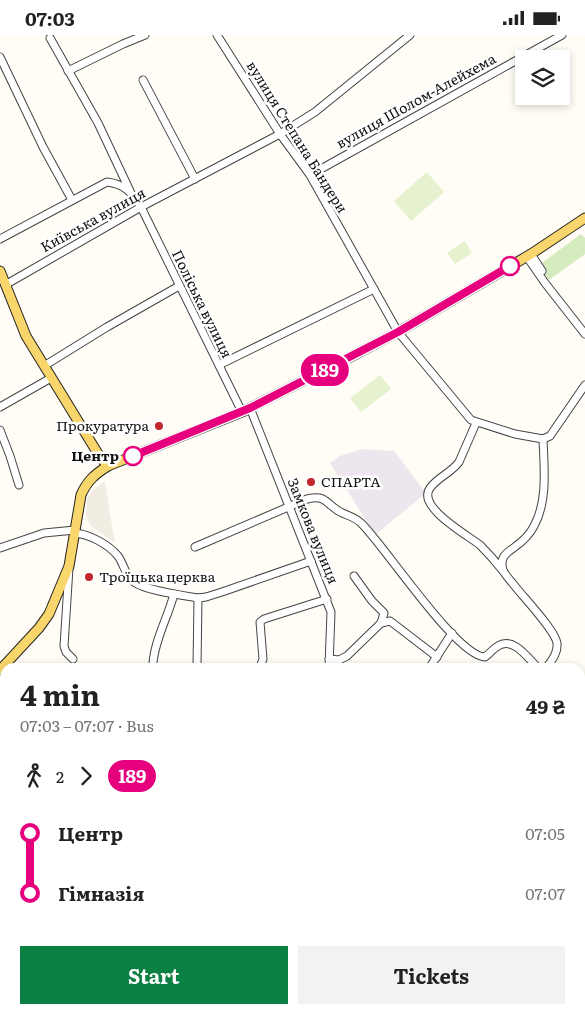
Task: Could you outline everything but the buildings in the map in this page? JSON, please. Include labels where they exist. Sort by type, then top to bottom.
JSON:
[{"type":"main road","points":[[6,663],[39,628],[49,614],[69,566],[79,502],[84,487],[94,475],[108,466],[246,410],[398,332],[529,255],[585,219]]},
{"type":"main road","points":[[0,271],[4,288],[26,336],[100,457],[108,466]]},
{"type":"street","points":[[68,71],[123,43],[145,35]]},
{"type":"street","name":"вулиця Степана Бандери","points":[[217,35],[280,134],[310,175],[398,332],[462,412],[476,423]]},
{"type":"street","name":"Київська вулиця","points":[[4,288],[140,207],[280,134],[315,112],[410,35]]},
{"type":"street","name":"вулиця Шолом-Алейхема","points":[[310,175],[562,35]]},
{"type":"street","points":[[50,38],[98,123],[130,191]]},
{"type":"street","points":[[0,57],[43,147],[72,200]]},
{"type":"street","points":[[143,80],[195,179]]},
{"type":"street","points":[[0,239],[122,174]]},
{"type":"street","points":[[107,182],[130,191]]},
{"type":"street","name":"Поліська вулиця","points":[[130,191],[140,207],[219,365],[246,410]]},
{"type":"street","points":[[529,255],[585,326]]},
{"type":"street","points":[[529,255],[545,283],[585,334]]},
{"type":"street","points":[[44,366],[179,286]]},
{"type":"street","points":[[219,365],[374,289]]},
{"type":"street","points":[[0,407],[51,378]]},
{"type":"street","points":[[550,663],[557,650],[557,644],[552,631],[490,556],[467,535],[446,522],[433,506],[428,494],[430,488],[455,467],[476,423],[515,434],[543,439],[550,436],[585,385]]},
{"type":"street","name":"Замкова вулиця","points":[[246,410],[290,507],[332,612],[329,663]]},
{"type":"street","points":[[0,430],[19,485]]},
{"type":"street","points":[[490,556],[498,556],[517,546],[529,534],[538,518],[544,477],[543,439]]},
{"type":"street","points":[[195,547],[307,499],[318,497],[342,514],[359,521],[430,609],[452,633],[479,657],[485,657],[499,645],[505,643],[511,644],[533,663]]},
{"type":"street","points":[[0,548],[44,533],[75,531],[106,545],[118,556],[127,574],[133,581],[142,586],[198,598],[222,592],[311,561]]},
{"type":"street","points":[[504,571],[502,563],[505,553]]},
{"type":"street","points":[[69,566],[64,646],[66,652],[73,659]]},
{"type":"street","points":[[354,575],[372,601],[394,624]]},
{"type":"street","points":[[153,663],[154,648],[168,615],[174,594]]},
{"type":"street","points":[[197,663],[198,598]]},
{"type":"street","points":[[261,663],[260,622],[264,619],[327,599]]},
{"type":"street","points":[[340,663],[381,623],[384,613]]},
{"type":"street","points":[[381,623],[390,621],[436,657]]},
{"type":"street","points":[[434,663],[452,633]]},
{"type":"street","points":[[329,659],[337,663]]},
{"type":"shaded area","points":[[362,449],[394,451],[426,493],[375,535],[330,463],[340,456]]},
{"type":"shaded area","points":[[105,481],[115,543],[91,526],[86,516],[87,499],[93,490]]},
{"type":"green space","points":[[427,172],[444,192],[411,221],[394,201]]},
{"type":"green space","points":[[581,234],[585,238],[585,254],[549,280],[539,265]]},
{"type":"green space","points":[[465,241],[472,253],[455,264],[447,253]]},
{"type":"green space","points":[[380,375],[391,389],[361,412],[350,398]]},
{"type":"bus line","name":"189","points":[[133,456],[250,408],[398,332],[510,266]]},
{"type":"place","name":"Прокуратура","points":[[159,426]]},
{"type":"place","name":"Центр","points":[[133,456]]},
{"type":"place","name":"СПАРТА","points":[[311,482]]},
{"type":"place","name":"Троїцька церква","points":[[89,577]]}]
